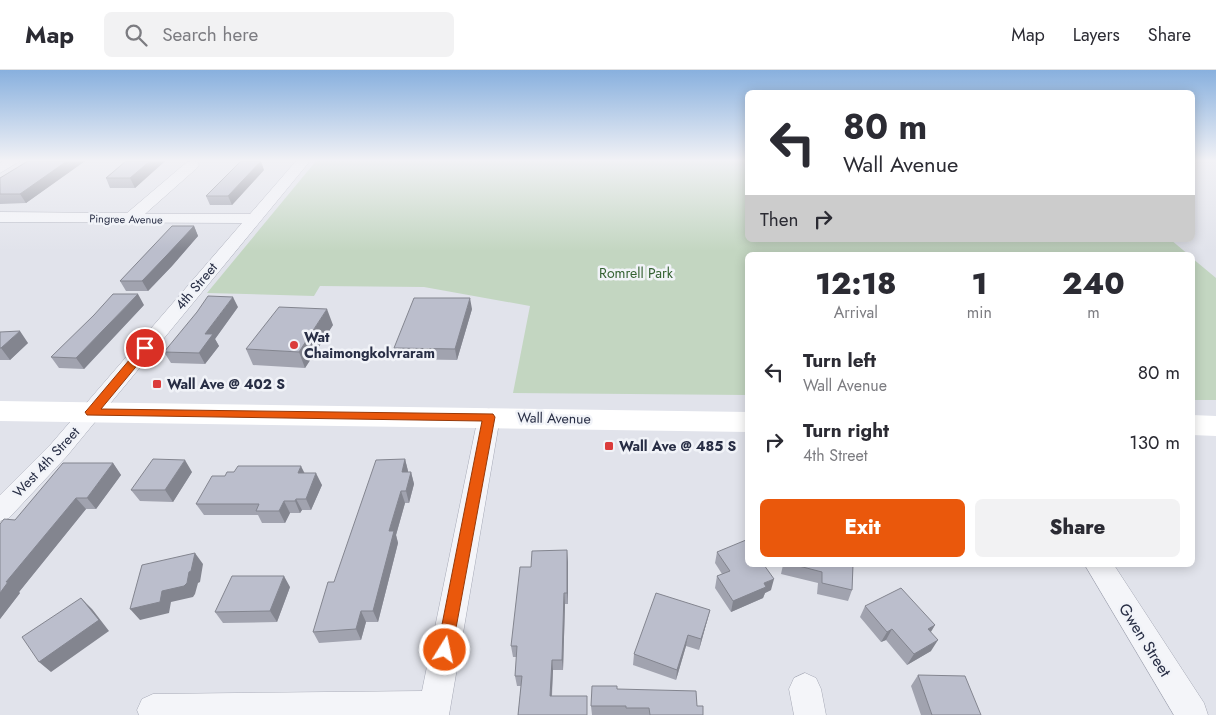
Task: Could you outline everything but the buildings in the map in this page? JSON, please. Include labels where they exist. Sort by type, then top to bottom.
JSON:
[{"type":"main road","name":"Wall Avenue","points":[[0,411],[745,422]]},
{"type":"main road","points":[[1195,426],[1216,426]]},
{"type":"street","points":[[130,219],[162,191]]},
{"type":"street","name":"4th Street","points":[[91,412],[277,191]]},
{"type":"street","name":"Pingree Avenue","points":[[0,217],[252,219]]},
{"type":"street","name":"West 4th Street","points":[[0,512],[56,454],[91,412]]},
{"type":"street","points":[[153,710],[434,711],[489,417]]},
{"type":"street","name":"Gwen Street","points":[[1100,567],[1192,715]]},
{"type":"green space","name":"Romrell Park","points":[[291,191],[745,191],[745,242],[1173,242],[1185,252],[745,252],[745,395],[513,393],[530,306],[424,287],[320,286],[314,296],[207,293]]},
{"type":"green space","points":[[1195,260],[1216,278],[1216,400],[1195,400]]},
{"type":"place","name":"Wat Chaimongkolvraram","points":[[294,345]]},
{"type":"place","name":"Wall Ave @ 402 S","points":[[157,384]]},
{"type":"place","name":"Wall Ave @ 485 S","points":[[609,446]]},
{"type":"route","points":[[145,348],[91,412],[489,417],[445,650]]}]
